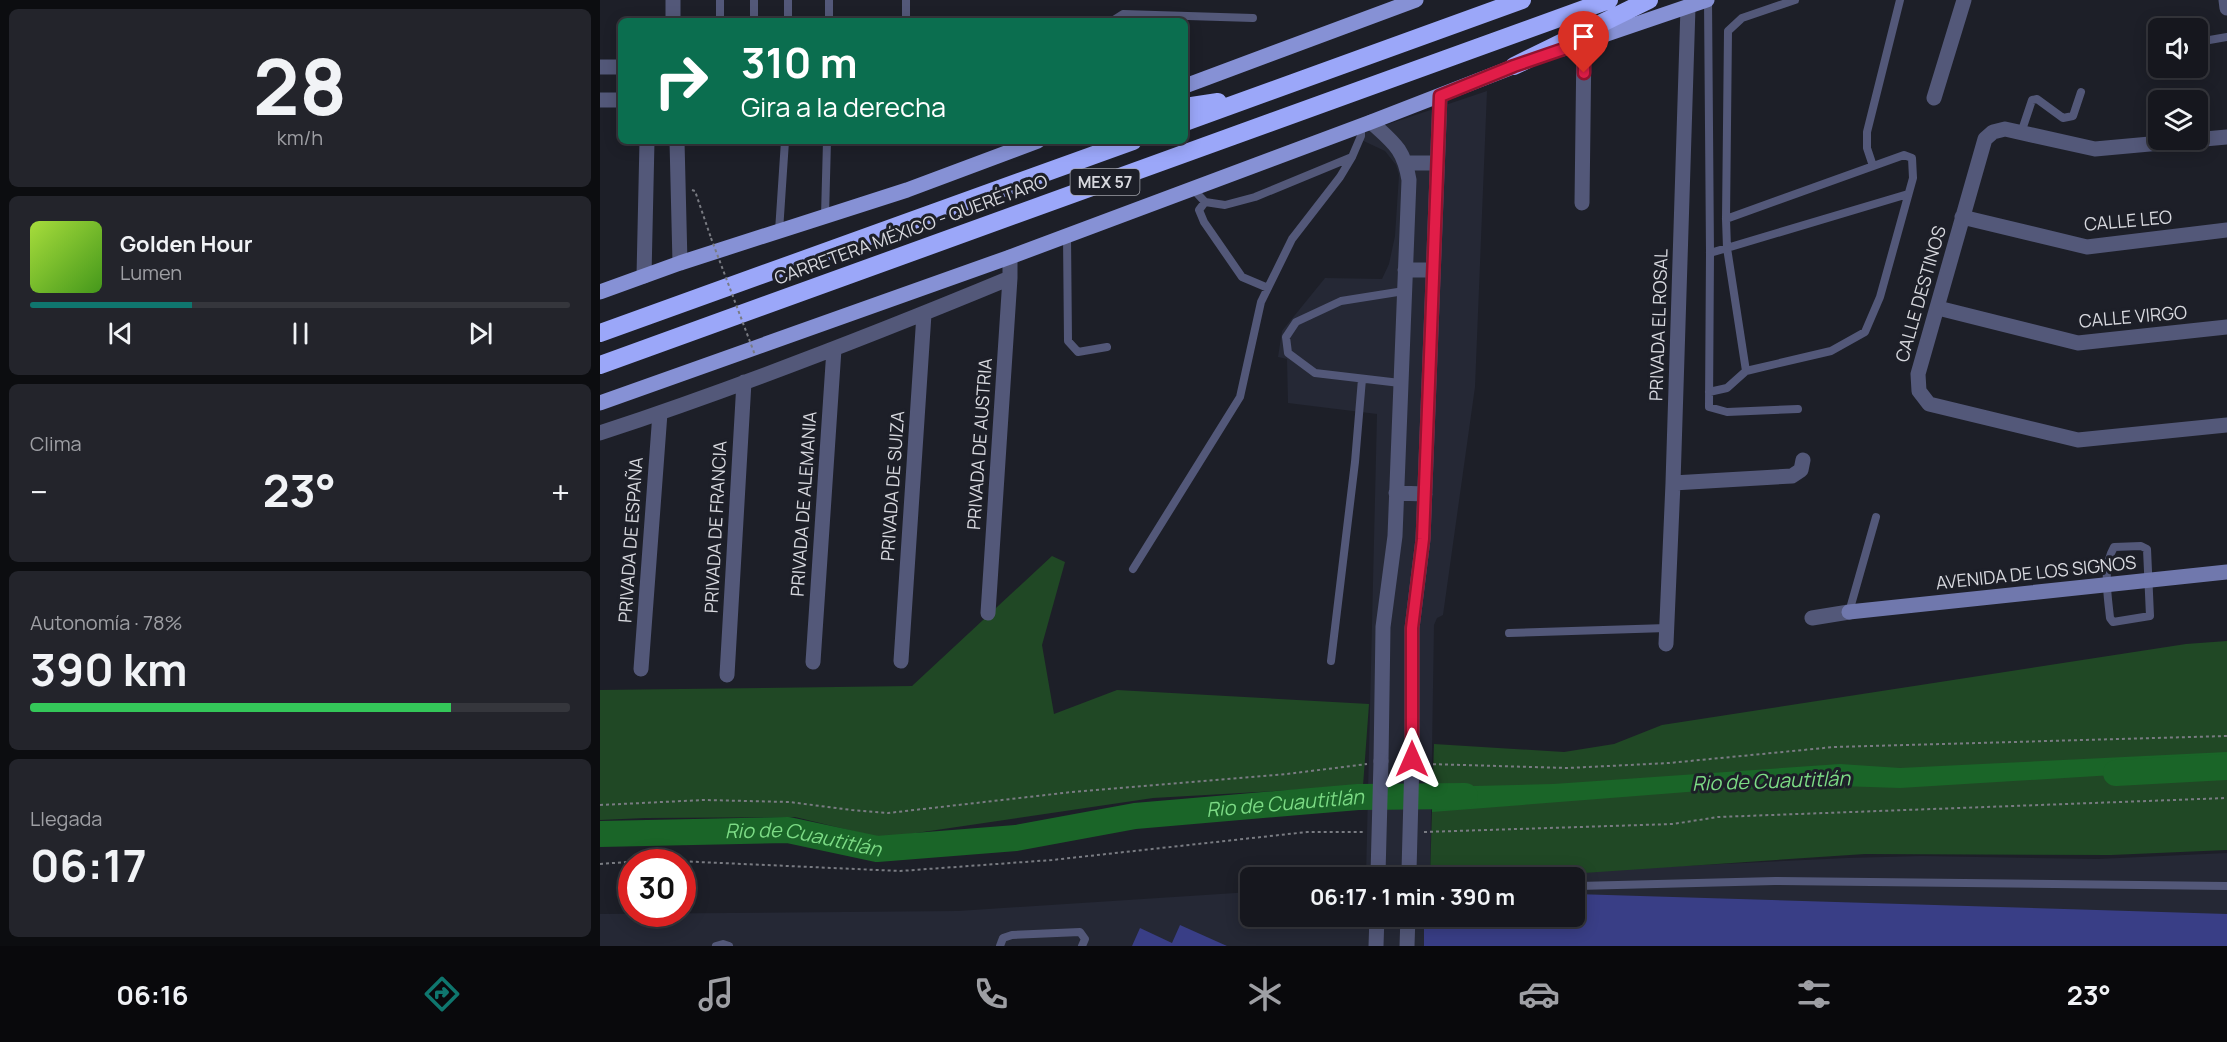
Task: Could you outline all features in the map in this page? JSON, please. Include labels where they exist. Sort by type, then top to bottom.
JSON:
[{"type":"highway","points":[[1188,121],[1522,0]]},
{"type":"highway","name":"CARRETERA MÉXICO - QUERÉTARO","points":[[600,365],[1609,0]]},
{"type":"highway","points":[[1514,66],[1649,0]]},
{"type":"highway","points":[[1188,107],[1253,98]]},
{"type":"highway","name":"CARRETERA MÉXICO - QUERÉTARO","points":[[600,333],[1125,144]]},
{"type":"main road","points":[[1188,85],[1416,0]]},
{"type":"main road","points":[[600,403],[1067,236],[1514,66],[1707,0]]},
{"type":"main road","points":[[600,292],[680,263],[907,190],[1030,144]]},
{"type":"street","points":[[672,18],[673,0]]},
{"type":"street","points":[[1934,98],[1964,0]]},
{"type":"street","points":[[2226,0],[2227,8]]},
{"type":"street","name":"PRIVADA EL ROSAL","points":[[1666,644],[1688,7]]},
{"type":"street","points":[[1582,203],[1584,42]]},
{"type":"street","points":[[600,67],[618,67]]},
{"type":"street","points":[[1409,867],[1412,628],[1423,539],[1440,96]]},
{"type":"street","points":[[600,100],[618,100]]},
{"type":"street","points":[[1366,124],[1398,146],[1406,163],[1409,180],[1395,536],[1383,627],[1378,867]]},
{"type":"street","name":"CALLE DESTINOS","points":[[2227,137],[2095,149],[2005,129],[1993,132],[1985,139],[1918,374],[1920,391],[1929,404],[2078,440],[2227,425]]},
{"type":"street","points":[[644,276],[647,144]]},
{"type":"street","points":[[676,144],[680,263]]},
{"type":"street","points":[[1406,163],[1437,163]]},
{"type":"street","name":"CALLE LEO","points":[[1962,217],[2087,247],[2227,230]]},
{"type":"street","name":"PRIVADA DE AUSTRIA","points":[[988,612],[1010,257]]},
{"type":"street","points":[[1405,270],[1433,270]]},
{"type":"street","points":[[600,433],[834,349],[1010,278]]},
{"type":"street","name":"CALLE VIRGO","points":[[1938,308],[2078,343],[2227,327]]},
{"type":"street","name":"PRIVADA DE SUIZA","points":[[902,661],[924,314]]},
{"type":"street","points":[[1403,321],[1430,322]]},
{"type":"street","name":"PRIVADA DE ALEMANIA","points":[[813,662],[834,349]]},
{"type":"street","name":"PRIVADA DE FRANCIA","points":[[727,675],[744,382]]},
{"type":"street","name":"PRIVADA DE ESPAÑA","points":[[641,669],[660,413]]},
{"type":"street","points":[[1673,483],[1792,476],[1801,470],[1803,460]]},
{"type":"street","points":[[1396,493],[1425,494]]},
{"type":"street","name":"AVENIDA DE LOS SIGNOS","points":[[1849,612],[2227,572]]},
{"type":"street","points":[[1812,618],[1849,612]]},
{"type":"street","points":[[1376,946],[1377,927]]},
{"type":"street","points":[[1407,946],[1408,927]]},
{"type":"lane","points":[[720,0],[720,18]]},
{"type":"lane","points":[[754,0],[754,18]]},
{"type":"lane","points":[[788,0],[788,18]]},
{"type":"lane","points":[[829,0],[829,18]]},
{"type":"lane","points":[[906,0],[906,18]]},
{"type":"lane","points":[[1707,0],[1709,407],[1727,412],[1798,410]]},
{"type":"lane","points":[[1746,371],[1727,248],[1728,31],[1742,18],[1795,0]]},
{"type":"lane","points":[[1873,166],[1867,148],[1867,132],[1900,0]]},
{"type":"lane","points":[[1117,18],[1123,14],[1253,18]]},
{"type":"lane","points":[[2208,40],[2227,37]]},
{"type":"lane","points":[[2021,133],[2032,100],[2037,99],[2063,118],[2073,116],[2081,92]]},
{"type":"lane","points":[[1132,568],[1240,397],[1261,302],[1292,238],[1340,177],[1352,157],[1366,124]]},
{"type":"lane","points":[[779,231],[785,144]]},
{"type":"lane","points":[[825,216],[827,144]]},
{"type":"lane","points":[[1709,392],[1727,388],[1746,371],[1831,351],[1865,332],[1880,297],[1908,194],[1912,178],[1912,158],[1904,155],[1726,219]]},
{"type":"lane","points":[[1193,189],[1205,202],[1225,206],[1255,197],[1352,157]]},
{"type":"lane","points":[[1710,253],[1908,194]]},
{"type":"lane","points":[[1205,202],[1199,210],[1204,222],[1242,277],[1268,288]]},
{"type":"lane","points":[[1067,236],[1068,341],[1078,351],[1107,347]]},
{"type":"lane","points":[[1400,383],[1315,373],[1288,353],[1286,338],[1296,322],[1341,301],[1404,291]]},
{"type":"lane","points":[[1330,661],[1355,462],[1362,379]]},
{"type":"lane","points":[[1849,612],[1876,517]]},
{"type":"lane","points":[[2141,546],[2147,549],[2150,616],[2113,622],[2110,618],[2106,584],[2110,554],[2114,547],[2141,546]]},
{"type":"lane","points":[[1509,633],[1667,628]]},
{"type":"lane","points":[[1585,886],[1775,881],[2227,886]]},
{"type":"lane","points":[[1000,946],[1003,938],[1012,934],[1080,932],[1085,939],[1082,946]]},
{"type":"lane","points":[[716,946],[723,944],[729,946]]},
{"type":"path","points":[[695,191],[755,355]]},
{"type":"path","points":[[1420,832],[1673,824],[1718,817],[2227,798]]},
{"type":"path","points":[[600,864],[654,860],[900,871],[1052,860],[1307,832],[1364,832]]},
{"type":"shaded area","points":[[1487,91],[1475,387],[1443,615],[1437,618],[1434,625],[1430,867],[1366,867],[1377,414],[1288,403],[1287,359],[1278,357],[1282,331],[1325,278],[1382,279],[1389,264],[1395,236],[1399,175],[1396,165],[1385,151],[1353,136]]},
{"type":"shaded area","points":[[1052,556],[1065,562],[1042,645],[1054,714],[1117,690],[1369,704],[1363,786],[1153,798],[882,838],[795,817],[600,820],[600,690],[912,686]]},
{"type":"shaded area","points":[[2227,641],[2227,850],[2111,855],[1865,854],[1585,873],[1585,867],[1430,867],[1434,744],[1564,752],[1614,744],[1662,725],[2186,644]]},
{"type":"shaded area","points":[[2227,853],[2227,946],[600,946],[600,914],[618,914],[618,927],[696,927],[696,913],[958,911],[1240,893],[1240,927],[1585,927],[1585,871],[1922,856],[2098,859]]},
{"type":"water","points":[[2227,752],[2227,768],[1900,788],[1839,786],[1713,790],[1432,812],[1433,787],[1553,784],[1840,764],[1900,768]]},
{"type":"building","points":[[1585,894],[2227,914],[2227,946],[1424,946],[1424,927],[1585,927]]},
{"type":"building","points":[[1180,925],[1227,946],[1132,946],[1140,928],[1172,943]]},
{"type":"waterway","name":"Rio de Cuautitlán","points":[[2116,773],[2227,767]]},
{"type":"waterway","name":"Rio de Cuautitlán","points":[[600,834],[788,830],[877,849],[1016,838],[1135,816],[1358,797],[1465,796]]},
{"type":"route","points":[[1412,759],[1412,628],[1423,539],[1440,96],[1514,66],[1584,42],[1584,73]]}]
